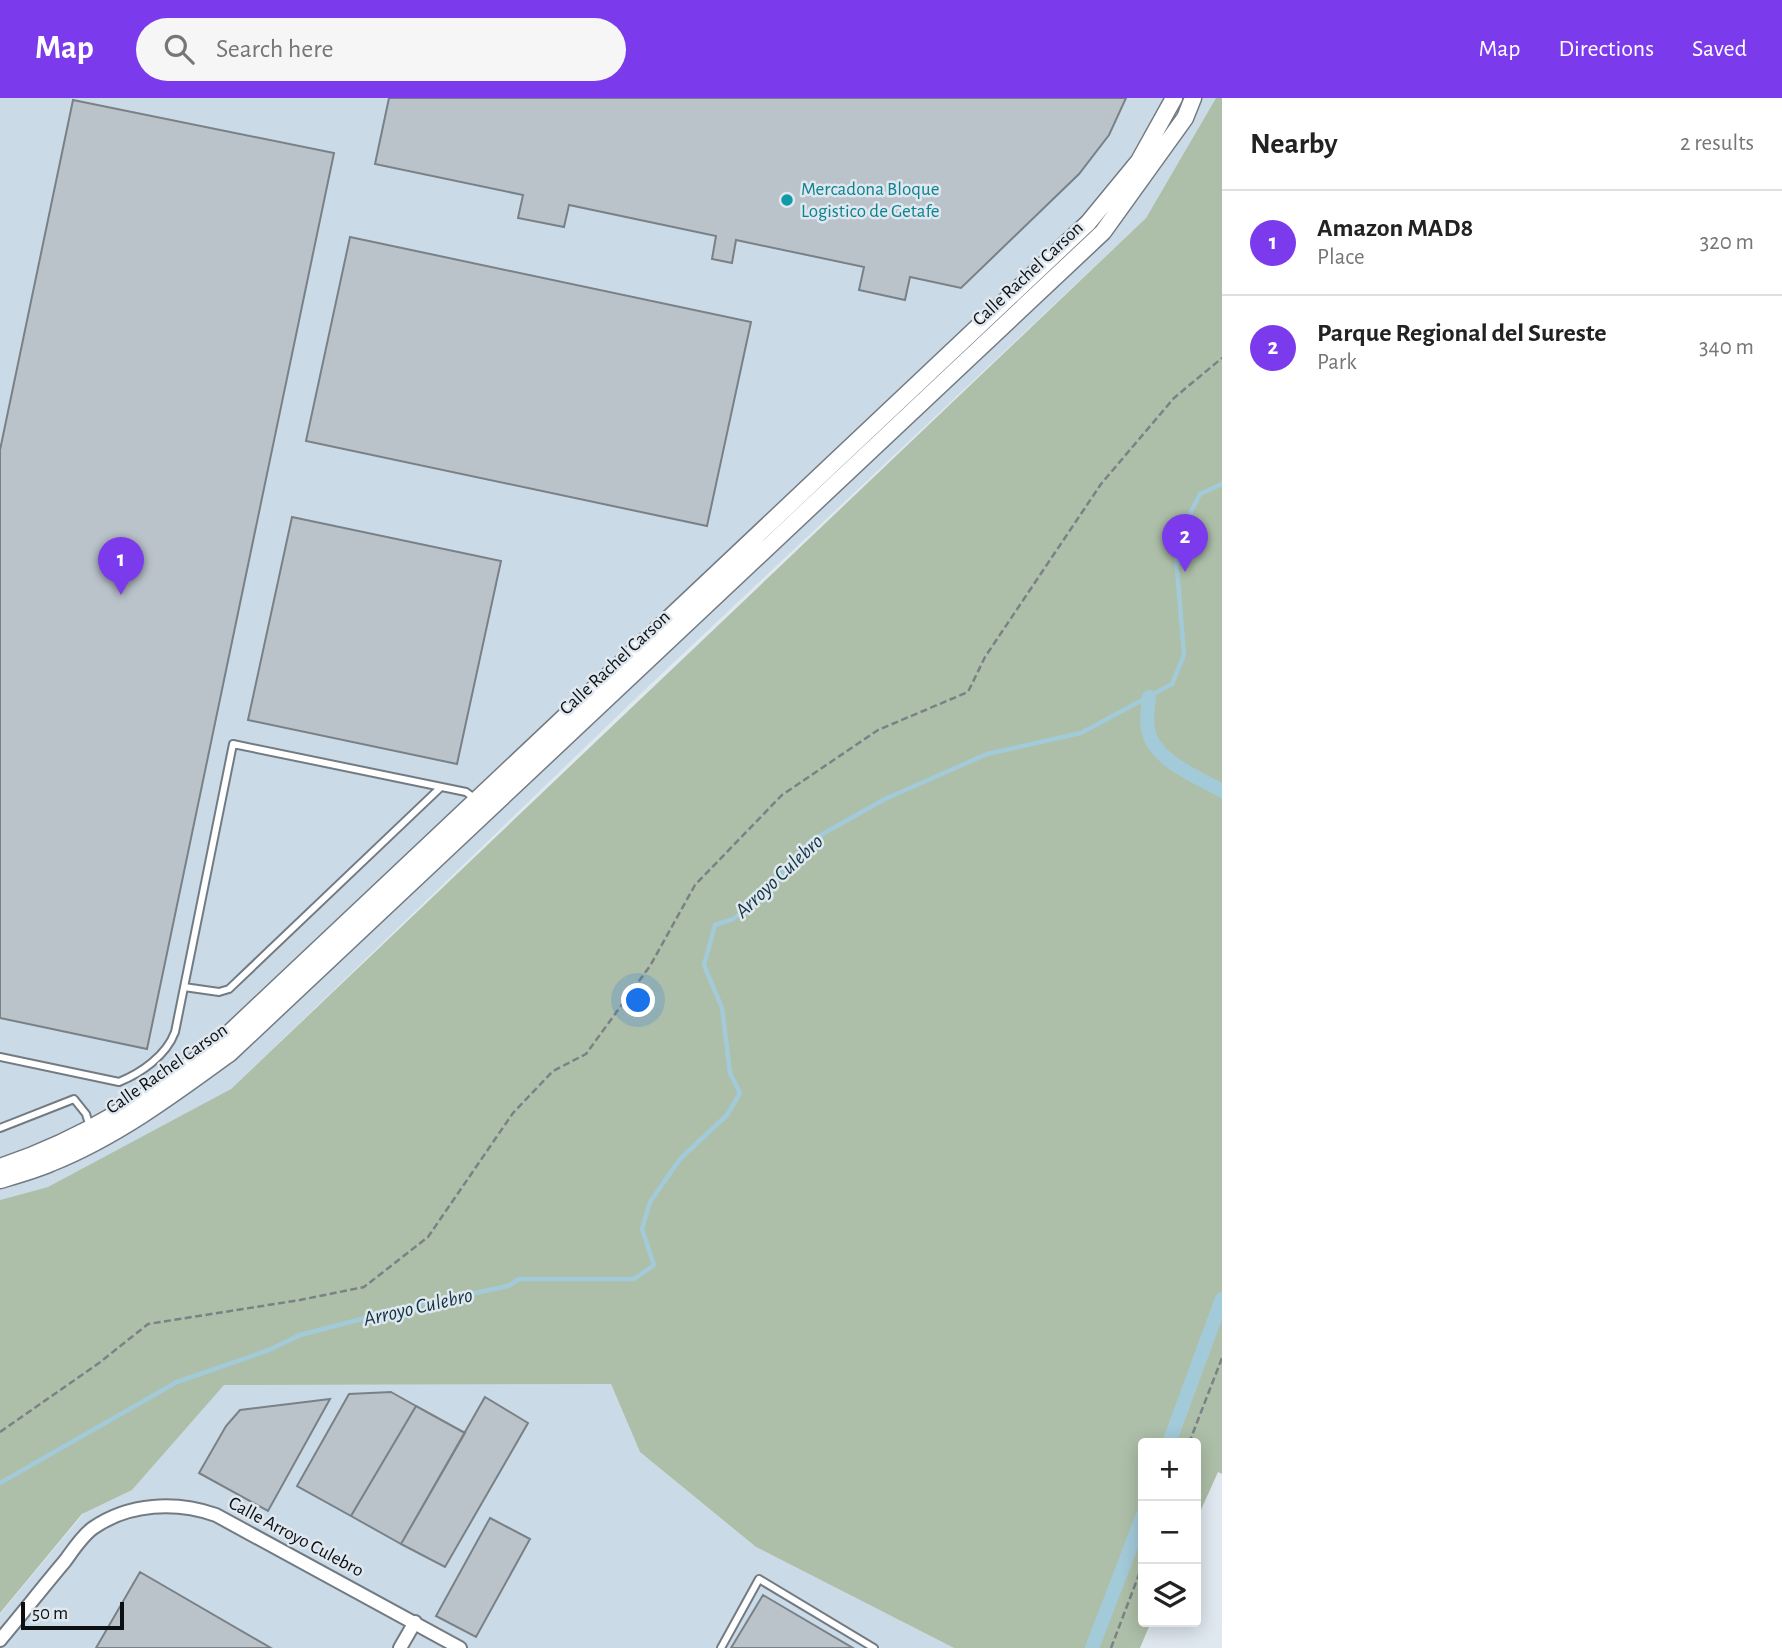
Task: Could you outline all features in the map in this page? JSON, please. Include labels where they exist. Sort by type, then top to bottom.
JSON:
[{"type":"street","name":"Calle Rachel Carson","points":[[0,1167],[40,1154],[91,1128],[171,1081],[223,1039],[1088,223],[1139,161],[1174,98]]},
{"type":"street","name":"Calle Rachel Carson","points":[[0,1180],[51,1163],[106,1137],[230,1053],[1103,232],[1185,118],[1193,98]]},
{"type":"street","name":"Calle Arroyo Culebro","points":[[0,1640],[90,1530],[116,1514],[145,1508],[177,1507],[199,1509],[216,1516],[460,1648]]},
{"type":"street","points":[[400,1648],[415,1622]]},
{"type":"lane","points":[[0,1057],[118,1082],[134,1075],[170,1045],[233,744],[466,792],[477,800]]},
{"type":"lane","points":[[184,986],[214,992],[229,989],[440,787]]},
{"type":"lane","points":[[0,1128],[75,1099],[86,1114],[91,1128]]},
{"type":"lane","points":[[721,1648],[759,1578],[874,1648]]},
{"type":"path","points":[[0,1432],[99,1363],[148,1324],[364,1287],[428,1237],[513,1113],[553,1071],[586,1054],[650,966],[695,885],[782,794],[877,730],[968,692],[985,657],[1101,484],[1174,398],[1222,358]]},
{"type":"path","points":[[1191,1438],[1222,1358]]},
{"type":"path","points":[[1111,1648],[1138,1577]]},
{"type":"shaded area","points":[[0,98],[1216,98],[1146,218],[635,699],[231,1089],[53,1186],[0,1200]]},
{"type":"shaded area","points":[[611,1384],[640,1452],[756,1547],[954,1648],[0,1648],[0,1614],[85,1512],[132,1490],[223,1385]]},
{"type":"green space","points":[[1216,98],[1222,98],[1222,1474],[1218,1472],[1201,1510],[1201,1438],[1138,1438],[1138,1627],[1149,1627],[1140,1648],[954,1648],[756,1547],[640,1452],[611,1384],[224,1385],[132,1490],[82,1514],[0,1613],[0,1200],[48,1187],[231,1089],[1146,218]]},
{"type":"building","name":"Mercadona Bloque Logistico de Getafe","points":[[389,98],[1126,98],[1109,135],[1079,174],[961,288],[910,277],[905,300],[859,290],[864,267],[736,240],[732,263],[712,259],[716,236],[569,205],[564,227],[518,218],[523,195],[375,164]]},
{"type":"building","points":[[73,100],[334,153],[147,1049],[0,1018],[0,450]]},
{"type":"building","points":[[350,237],[751,322],[707,526],[306,441]]},
{"type":"building","points":[[292,517],[501,561],[457,764],[248,720]]},
{"type":"building","points":[[391,1392],[416,1406],[351,1516],[297,1486],[349,1394]]},
{"type":"building","points":[[485,1397],[528,1423],[445,1567],[401,1544]]},
{"type":"building","points":[[330,1399],[268,1511],[199,1473],[226,1426],[240,1410]]},
{"type":"building","points":[[416,1406],[465,1433],[401,1544],[351,1516]]},
{"type":"building","points":[[490,1518],[530,1539],[476,1637],[436,1616]]},
{"type":"building","points":[[140,1572],[271,1648],[96,1648]]},
{"type":"building","points":[[763,1595],[853,1648],[731,1648]]},
{"type":"waterway","name":"Arroyo Culebro","points":[[0,1483],[177,1382],[269,1350],[300,1335],[404,1308],[508,1286],[519,1279],[634,1279],[654,1265],[642,1229],[650,1202],[680,1159],[727,1115],[740,1093],[730,1073],[722,1008],[704,965],[715,925],[733,919],[754,904],[812,840],[885,799],[987,754],[1081,733],[1172,684],[1184,655],[1175,543],[1200,494],[1222,484]]},
{"type":"waterway","points":[[1149,697],[1148,730],[1159,751],[1178,767],[1222,791]]},
{"type":"waterway","points":[[1171,1438],[1222,1299]]},
{"type":"waterway","points":[[1092,1648],[1138,1528]]},
{"type":"place","name":"Mercadona Bloque Logistico de Getafe","points":[[787,200]]},
{"type":"place","name":"Parque Regional del Sureste","points":[[1185,572]]},
{"type":"place","name":"Amazon MAD8","points":[[121,595]]}]
